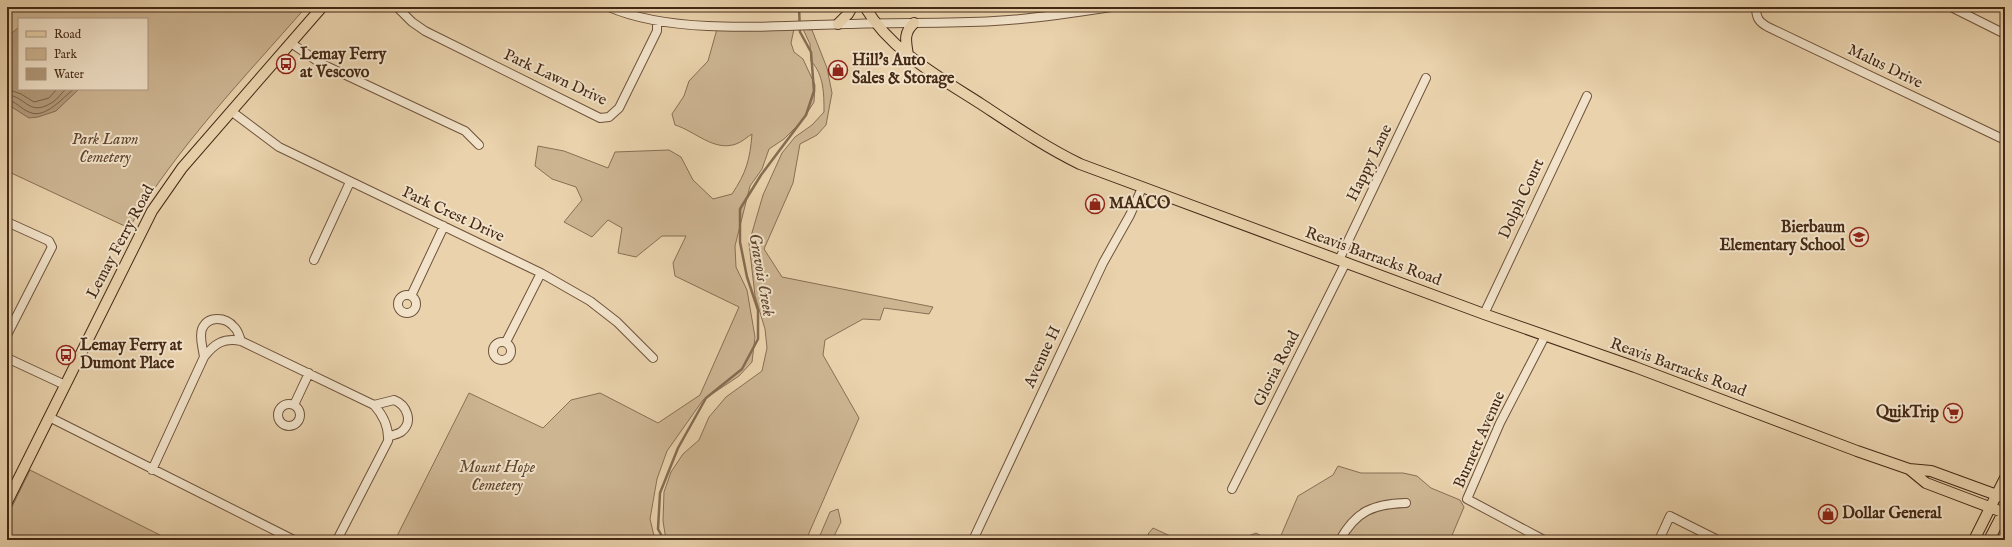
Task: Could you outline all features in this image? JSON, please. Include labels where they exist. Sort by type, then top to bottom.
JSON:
[{"type":"main road","name":"Lemay Ferry Road","points":[[7,502],[152,211],[182,168],[322,7]]},
{"type":"main road","points":[[838,24],[848,14],[852,7]]},
{"type":"main road","name":"Reavis Barracks Road","points":[[865,7],[876,23],[908,55],[938,77],[1056,152],[1092,169],[1484,314],[1635,367],[1909,469],[1932,471],[2001,496]]},
{"type":"main road","points":[[908,55],[906,35],[908,28],[914,23]]},
{"type":"main road","name":"Reavis Barracks Road","points":[[1909,469],[1926,483],[2004,511]]},
{"type":"main road","points":[[1974,540],[1990,507],[2001,496],[2005,478]]},
{"type":"main road","points":[[1989,540],[2004,511]]},
{"type":"street","name":"Park Lawn Drive","points":[[397,7],[412,22],[425,31],[600,118],[609,117],[619,108],[657,31],[657,21]]},
{"type":"street","points":[[609,7],[635,16],[657,21],[718,25],[914,23],[1018,20],[1112,7]]},
{"type":"street","name":"Malus Drive","points":[[1756,7],[1757,17],[1761,23],[1768,27],[2005,140]]},
{"type":"street","points":[[1951,7],[1967,10],[2005,34]]},
{"type":"street","points":[[291,43],[320,63],[465,131],[479,145]]},
{"type":"street","name":"Happy Lane","points":[[1342,261],[1426,78]]},
{"type":"street","name":"Dolph Court","points":[[1484,314],[1587,96]]},
{"type":"street","name":"Park Crest Drive","points":[[231,111],[274,145],[541,273],[590,301],[617,322],[653,358]]},
{"type":"street","points":[[314,260],[350,182]]},
{"type":"street","name":"Avenue H","points":[[973,540],[1103,263],[1130,215],[1142,188]]},
{"type":"street","points":[[7,222],[49,241],[52,247],[7,335]]},
{"type":"street","points":[[411,296],[444,226]]},
{"type":"street","name":"Gloria Road","points":[[1232,489],[1342,261]]},
{"type":"street","points":[[506,342],[541,273]]},
{"type":"street","points":[[204,357],[201,336],[202,329],[206,322],[213,319],[223,320],[236,327],[241,341]]},
{"type":"street","name":"Burnett Avenue","points":[[1544,540],[1467,499],[1500,423],[1545,336]]},
{"type":"street","points":[[152,470],[204,357],[212,346],[234,339],[241,341],[374,404],[382,413],[386,422],[388,441],[337,540]]},
{"type":"street","points":[[7,358],[65,385]]},
{"type":"street","points":[[294,405],[309,374]]},
{"type":"street","points":[[374,404],[394,400],[404,406],[407,412],[408,419],[406,426],[401,432],[388,437]]},
{"type":"street","points":[[49,417],[294,540]]},
{"type":"street","points":[[1340,540],[1348,525],[1365,511],[1385,504],[1406,503]]},
{"type":"street","points":[[1659,540],[1670,516],[1718,540]]},
{"type":"green space","name":"Park Lawn Cemetery","points":[[7,7],[306,7],[190,141],[148,198],[129,228],[7,171]]},
{"type":"green space","points":[[895,7],[991,7],[903,10]]},
{"type":"green space","name":"Mount Hope Cemetery","points":[[717,29],[794,29],[791,43],[794,52],[803,59],[815,85],[814,102],[802,121],[784,139],[769,149],[762,169],[750,186],[735,246],[736,267],[747,290],[755,337],[752,362],[739,376],[703,400],[667,451],[657,479],[650,519],[655,540],[395,540],[469,393],[543,428],[571,400],[600,393],[658,423],[700,395],[739,307],[675,276],[673,263],[686,236],[662,236],[636,257],[618,253],[622,228],[608,220],[592,237],[564,222],[582,200],[576,187],[552,179],[535,166],[538,146],[564,151],[608,168],[615,152],[669,150],[681,157],[693,180],[713,199],[732,194],[741,179],[746,166],[752,134],[736,144],[728,146],[712,143],[675,125],[672,114],[684,96],[689,81],[708,61]]},
{"type":"green space","points":[[803,29],[812,30],[827,68],[832,93],[826,125],[817,135],[800,144],[793,183],[764,249],[782,277],[933,307],[929,314],[884,308],[880,320],[863,319],[825,340],[823,355],[859,418],[806,540],[666,540],[663,521],[664,492],[671,472],[683,454],[699,440],[709,417],[726,397],[762,371],[767,348],[765,329],[755,296],[749,243],[763,195],[782,153],[795,137],[812,125],[824,112],[821,79],[819,72],[811,61],[810,44]]},
{"type":"green space","points":[[1338,466],[1361,473],[1403,473],[1417,476],[1431,488],[1460,500],[1464,507],[1450,540],[1279,540],[1298,496],[1333,475]]},
{"type":"green space","points":[[30,470],[170,540],[7,540],[7,517]]},
{"type":"green space","points":[[838,509],[841,522],[832,540],[818,540],[830,512]]},
{"type":"green space","points":[[1153,528],[1179,540],[1152,540],[1148,534]]},
{"type":"green space","points":[[1256,533],[1269,540],[1244,540],[1246,537]]},
{"type":"water","points":[[18,28],[18,90],[78,90],[56,111],[38,117],[29,118],[7,104],[7,37]]},
{"type":"waterway","name":"Gravois Creek","points":[[664,540],[658,529],[660,493],[678,448],[706,398],[742,369],[758,339],[758,310],[747,277],[740,242],[740,209],[761,175],[806,115],[814,91],[811,52],[800,32],[799,7]]},
{"type":"place","name":"Lemay Ferry at Vescovo","points":[[286,64]]},
{"type":"place","name":"Hill's Auto Sales & Storage","points":[[838,70]]},
{"type":"place","name":"MAACO","points":[[1095,204]]},
{"type":"place","name":"Bierbaum Elementary School","points":[[1859,237]]},
{"type":"place","name":"Lemay Ferry at Dumont Place","points":[[66,355]]},
{"type":"place","name":"QuikTrip","points":[[1953,413]]},
{"type":"place","name":"Dollar General","points":[[1828,514]]}]
